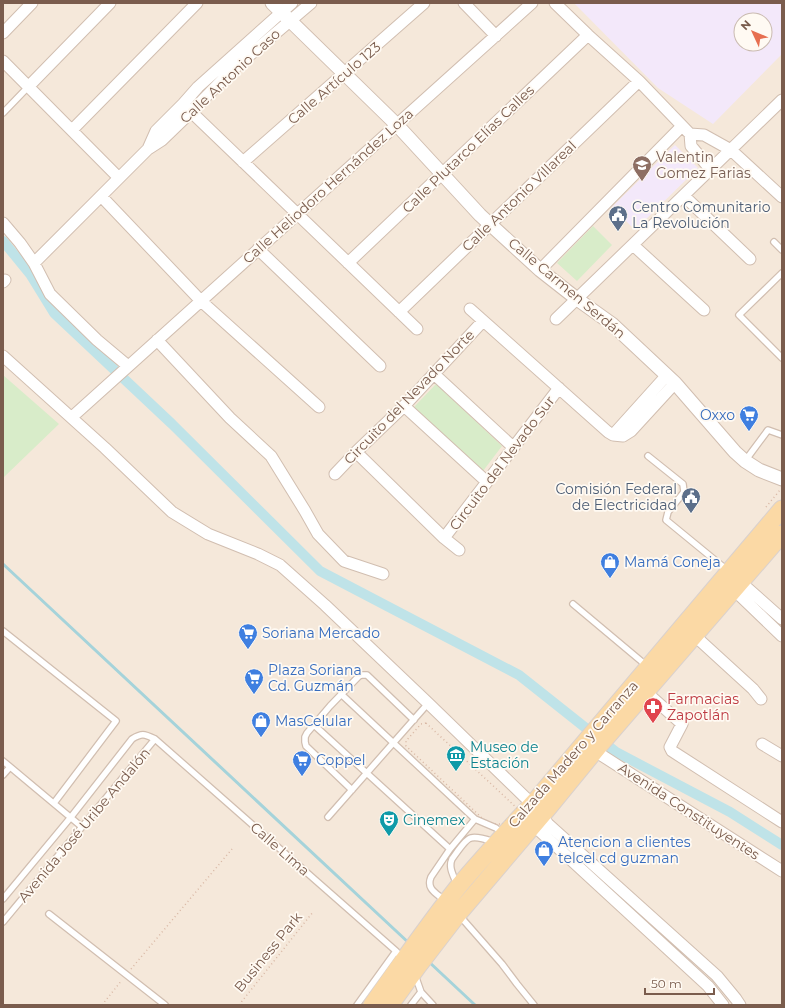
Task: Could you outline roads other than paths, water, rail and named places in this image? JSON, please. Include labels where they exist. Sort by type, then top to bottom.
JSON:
[{"type":"main road","name":"Calzada Madero y Carranza","points":[[453,908],[458,887],[534,814],[620,712],[649,667],[674,648],[695,636],[782,509]]},
{"type":"main road","name":"Calzada Madero y Carranza","points":[[620,712],[646,692],[674,648],[732,581],[782,534]]},
{"type":"main road","name":"Calzada Madero y Carranza","points":[[372,1005],[433,933],[508,840]]},
{"type":"main road","name":"Calzada Madero y Carranza","points":[[390,1005],[408,961]]},
{"type":"street","points":[[3,33],[32,3]]},
{"type":"street","points":[[29,86],[110,3]]},
{"type":"street","points":[[72,130],[197,3]]},
{"type":"street","name":"Calle Carmen Serdán","points":[[272,3],[397,124],[490,224],[540,270],[612,324],[671,379],[735,452],[745,461],[758,470],[782,479]]},
{"type":"street","name":"Calle Antonio Caso","points":[[34,263],[148,149],[162,140],[191,112],[286,16],[292,3]]},
{"type":"street","name":"Calle Antonio Caso","points":[[148,149],[156,131],[198,87],[286,16],[312,3]]},
{"type":"street","name":"Calle Artículo 123","points":[[243,162],[424,3]]},
{"type":"street","points":[[464,3],[496,36]]},
{"type":"street","name":"Calle Heliodoro Hernández Loza","points":[[72,417],[532,3]]},
{"type":"street","points":[[558,4],[588,35],[639,81],[690,134],[691,146],[710,170]]},
{"type":"street","name":"Calle Plutarco Elías Calles","points":[[348,263],[588,35]]},
{"type":"street","points":[[3,61],[119,178]]},
{"type":"street","name":"Calle Antonio Villareal","points":[[399,312],[639,81]]},
{"type":"street","points":[[556,319],[782,100]]},
{"type":"street","points":[[183,104],[417,329]]},
{"type":"street","points":[[540,270],[682,126]]},
{"type":"street","points":[[690,134],[704,135],[731,150],[782,198]]},
{"type":"street","points":[[101,196],[201,301],[319,407]]},
{"type":"street","points":[[684,196],[750,259]]},
{"type":"street","points":[[3,223],[34,263],[50,294],[126,368]]},
{"type":"street","points":[[633,245],[704,310]]},
{"type":"street","points":[[258,249],[380,366]]},
{"type":"street","points":[[470,308],[608,432],[618,436],[631,431],[671,379]]},
{"type":"street","name":"Circuito del Nevado Norte","points":[[335,474],[404,406],[483,321]]},
{"type":"street","points":[[157,340],[230,418],[271,456],[318,534],[344,561],[383,574]]},
{"type":"street","points":[[3,356],[72,417],[172,512],[208,534],[258,554],[280,565],[325,605],[534,814],[634,918],[708,986],[723,1005]]},
{"type":"street","points":[[434,374],[513,447]]},
{"type":"street","name":"Circuito del Nevado Sur","points":[[444,538],[559,388]]},
{"type":"street","points":[[404,406],[487,482]]},
{"type":"street","points":[[356,452],[444,538],[459,550]]},
{"type":"street","points":[[258,554],[360,645],[534,814],[548,824],[717,976],[740,1005]]},
{"type":"street","points":[[732,581],[782,619]]},
{"type":"street","points":[[732,581],[782,636]]},
{"type":"street","points":[[695,636],[753,689],[761,699]]},
{"type":"street","points":[[646,692],[682,724],[670,747],[672,751],[782,822]]},
{"type":"street","name":"Avenida Constituyentes","points":[[597,741],[782,871]]},
{"type":"street","points":[[762,744],[782,756]]},
{"type":"street","points":[[634,918],[643,909]]},
{"type":"lane","points":[[3,113],[29,86]]},
{"type":"lane","points":[[774,242],[782,250]]},
{"type":"lane","points":[[782,273],[739,315],[782,358]]},
{"type":"lane","points":[[745,461],[768,430],[782,435]]},
{"type":"lane","points":[[648,456],[683,484],[684,492],[668,512],[666,520],[732,581]]},
{"type":"lane","points":[[573,604],[649,667]]},
{"type":"lane","points":[[3,632],[116,721],[54,803]]},
{"type":"lane","points":[[352,790],[306,746],[304,742],[305,737],[314,725],[341,694],[358,676],[366,675],[414,720]]},
{"type":"lane","points":[[341,694],[475,819],[496,828],[508,840]]},
{"type":"lane","points":[[328,818],[424,708]]},
{"type":"lane","points":[[314,725],[450,849]]},
{"type":"lane","name":"Avenida José Uribe Andalón","points":[[3,898],[70,817],[132,738],[140,734],[155,739],[3,922]]},
{"type":"lane","name":"Calle Lima","points":[[155,739],[408,961]]},
{"type":"lane","points":[[3,761],[82,827]]},
{"type":"lane","points":[[3,775],[10,767]]},
{"type":"lane","points":[[475,819],[450,849],[431,877],[429,882],[430,888],[453,908],[502,964],[534,1005]]},
{"type":"lane","points":[[458,887],[450,866],[467,840],[475,838],[508,840]]},
{"type":"lane","points":[[49,914],[165,1005]]},
{"type":"lane","points":[[357,1005],[408,961],[421,992],[434,1005]]},
{"type":"lane","points":[[411,1005],[421,992]]},
{"type":"waterway","points":[[3,241],[30,274],[54,313],[172,424],[320,571],[519,675],[616,752],[730,812],[782,845]]},
{"type":"waterway","points":[[3,564],[410,944]]},
{"type":"waterway","points":[[428,961],[475,1005]]},
{"type":"place","name":"Valentin Gomez Farias","points":[[642,182]]},
{"type":"place","name":"Centro Comunitario La Revolución","points":[[618,232]]},
{"type":"place","name":"Oxxo","points":[[749,432]]},
{"type":"place","name":"Comisión Federal de Electricidad","points":[[691,514]]},
{"type":"place","name":"Mamá Coneja","points":[[610,579]]},
{"type":"place","name":"Soriana Mercado","points":[[248,650]]},
{"type":"place","name":"Plaza Soriana Cd. Guzmán","points":[[254,695]]},
{"type":"place","name":"Farmacias Zapotlán","points":[[653,724]]},
{"type":"place","name":"MasCelular","points":[[261,738]]},
{"type":"place","name":"Museo de Estación","points":[[456,772]]},
{"type":"place","name":"Coppel","points":[[302,777]]},
{"type":"place","name":"Cinemex","points":[[389,837]]},
{"type":"place","name":"Atencion a clientes telcel cd guzman","points":[[544,867]]}]
